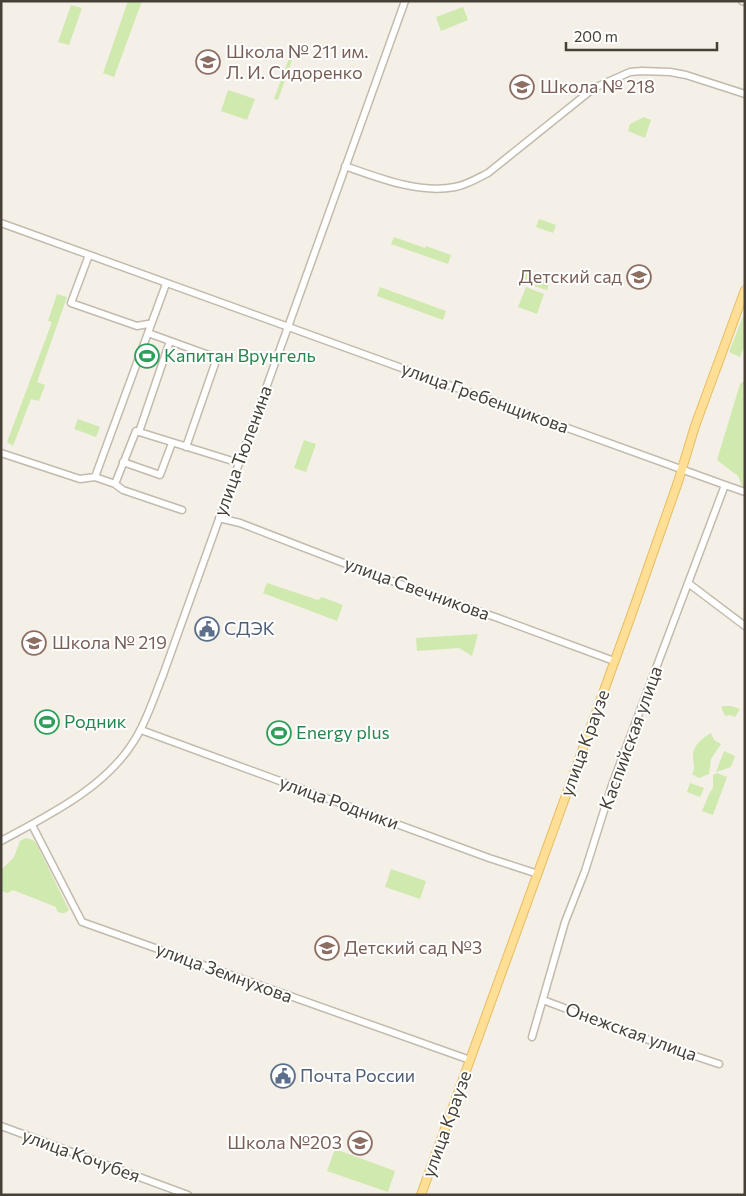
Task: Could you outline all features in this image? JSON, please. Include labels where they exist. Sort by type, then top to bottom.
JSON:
[{"type":"main road","name":"улица Краузе","points":[[421,1195],[614,662],[695,426],[745,290]]},
{"type":"street","name":"улица Тюленина","points":[[1,840],[32,825],[93,786],[120,761],[141,730],[163,675],[405,1]]},
{"type":"street","points":[[345,166],[418,188],[456,187],[488,173],[594,88],[630,72],[670,72],[686,75],[745,94]]},
{"type":"street","name":"улица Гребенщикова","points":[[1,223],[288,328],[682,468]]},
{"type":"street","points":[[89,255],[71,303],[137,326],[148,324]]},
{"type":"street","points":[[95,477],[166,284]]},
{"type":"street","points":[[148,334],[217,358],[186,447]]},
{"type":"street","points":[[139,432],[170,341]]},
{"type":"street","points":[[115,484],[136,431],[239,463]]},
{"type":"street","points":[[123,462],[160,475],[172,443]]},
{"type":"street","points":[[1,453],[80,480],[95,477],[115,484],[123,490],[182,510]]},
{"type":"street","points":[[682,468],[745,492]]},
{"type":"street","name":"Каспийская улица","points":[[532,1038],[566,922],[612,785],[725,484]]},
{"type":"street","name":"улица Свечникова","points":[[219,518],[240,523],[378,576],[498,618],[614,662]]},
{"type":"street","points":[[688,583],[745,626]]},
{"type":"street","name":"улица Родники","points":[[141,730],[486,857],[538,874]]},
{"type":"street","name":"улица Земнухова","points":[[32,825],[82,922],[470,1060]]},
{"type":"street","name":"Онежская улица","points":[[543,1000],[665,1046],[719,1064]]},
{"type":"street","name":"улица Кочубея","points":[[1,1126],[188,1195]]},
{"type":"green space","points":[[128,1],[142,1],[114,77],[103,73]]},
{"type":"green space","points":[[71,5],[82,8],[69,45],[58,42]]},
{"type":"green space","points":[[463,7],[468,20],[441,31],[436,17]]},
{"type":"green space","points":[[291,53],[294,54],[278,100],[274,99]]},
{"type":"green space","points":[[228,90],[255,99],[247,120],[221,111]]},
{"type":"green space","points":[[644,117],[651,120],[645,138],[628,131],[630,124]]},
{"type":"green space","points":[[539,219],[556,225],[553,233],[536,227]]},
{"type":"green space","points":[[394,237],[451,255],[448,264],[391,244]]},
{"type":"green space","points":[[525,271],[550,279],[547,290],[521,282]]},
{"type":"green space","points":[[380,287],[446,311],[443,320],[377,296]]},
{"type":"green space","points":[[526,287],[544,294],[537,314],[518,307]]},
{"type":"green space","points":[[57,294],[67,297],[37,382],[45,385],[39,401],[31,399],[13,446],[7,442],[52,322],[48,321]]},
{"type":"green space","points":[[745,311],[745,345],[740,357],[729,352]]},
{"type":"green space","points":[[745,380],[745,493],[738,476],[717,460],[740,384]]},
{"type":"green space","points":[[78,419],[100,427],[96,437],[74,429]]},
{"type":"green space","points":[[304,440],[316,444],[306,472],[294,468]]},
{"type":"green space","points":[[267,583],[318,600],[322,597],[343,605],[337,621],[263,593]]},
{"type":"green space","points":[[478,634],[472,656],[459,648],[417,651],[416,638]]},
{"type":"green space","points":[[721,707],[740,709],[735,717],[725,716]]},
{"type":"green space","points":[[711,733],[714,740],[721,744],[711,759],[709,774],[699,778],[692,774],[694,769],[694,750],[701,740]]},
{"type":"green space","points":[[724,751],[735,756],[731,767],[716,772]]},
{"type":"green space","points":[[717,773],[727,777],[713,815],[702,811],[713,788],[713,775]]},
{"type":"green space","points":[[690,783],[704,788],[700,797],[687,792]]},
{"type":"green space","points":[[26,838],[36,843],[69,910],[66,912],[60,913],[56,907],[13,890],[8,893],[1,891],[1,870],[14,857],[20,841]]},
{"type":"green space","points":[[391,869],[426,881],[420,899],[385,887]]},
{"type":"green space","points":[[335,1149],[395,1171],[388,1192],[327,1171]]},
{"type":"place","name":"Школа № 211 им. Л. И. Сидоренко","points":[[208,62]]},
{"type":"place","name":"Школа № 218","points":[[522,87]]},
{"type":"place","name":"Детский сад","points":[[639,277]]},
{"type":"place","name":"Капитан Врунгель","points":[[147,356]]},
{"type":"place","name":"СДЭК","points":[[207,629]]},
{"type":"place","name":"Школа № 219","points":[[34,643]]},
{"type":"place","name":"Родник","points":[[47,722]]},
{"type":"place","name":"Energy plus","points":[[279,733]]},
{"type":"place","name":"Детский сад №3","points":[[327,948]]},
{"type":"place","name":"Почта России","points":[[283,1076]]},
{"type":"place","name":"Школа №203","points":[[360,1143]]}]
